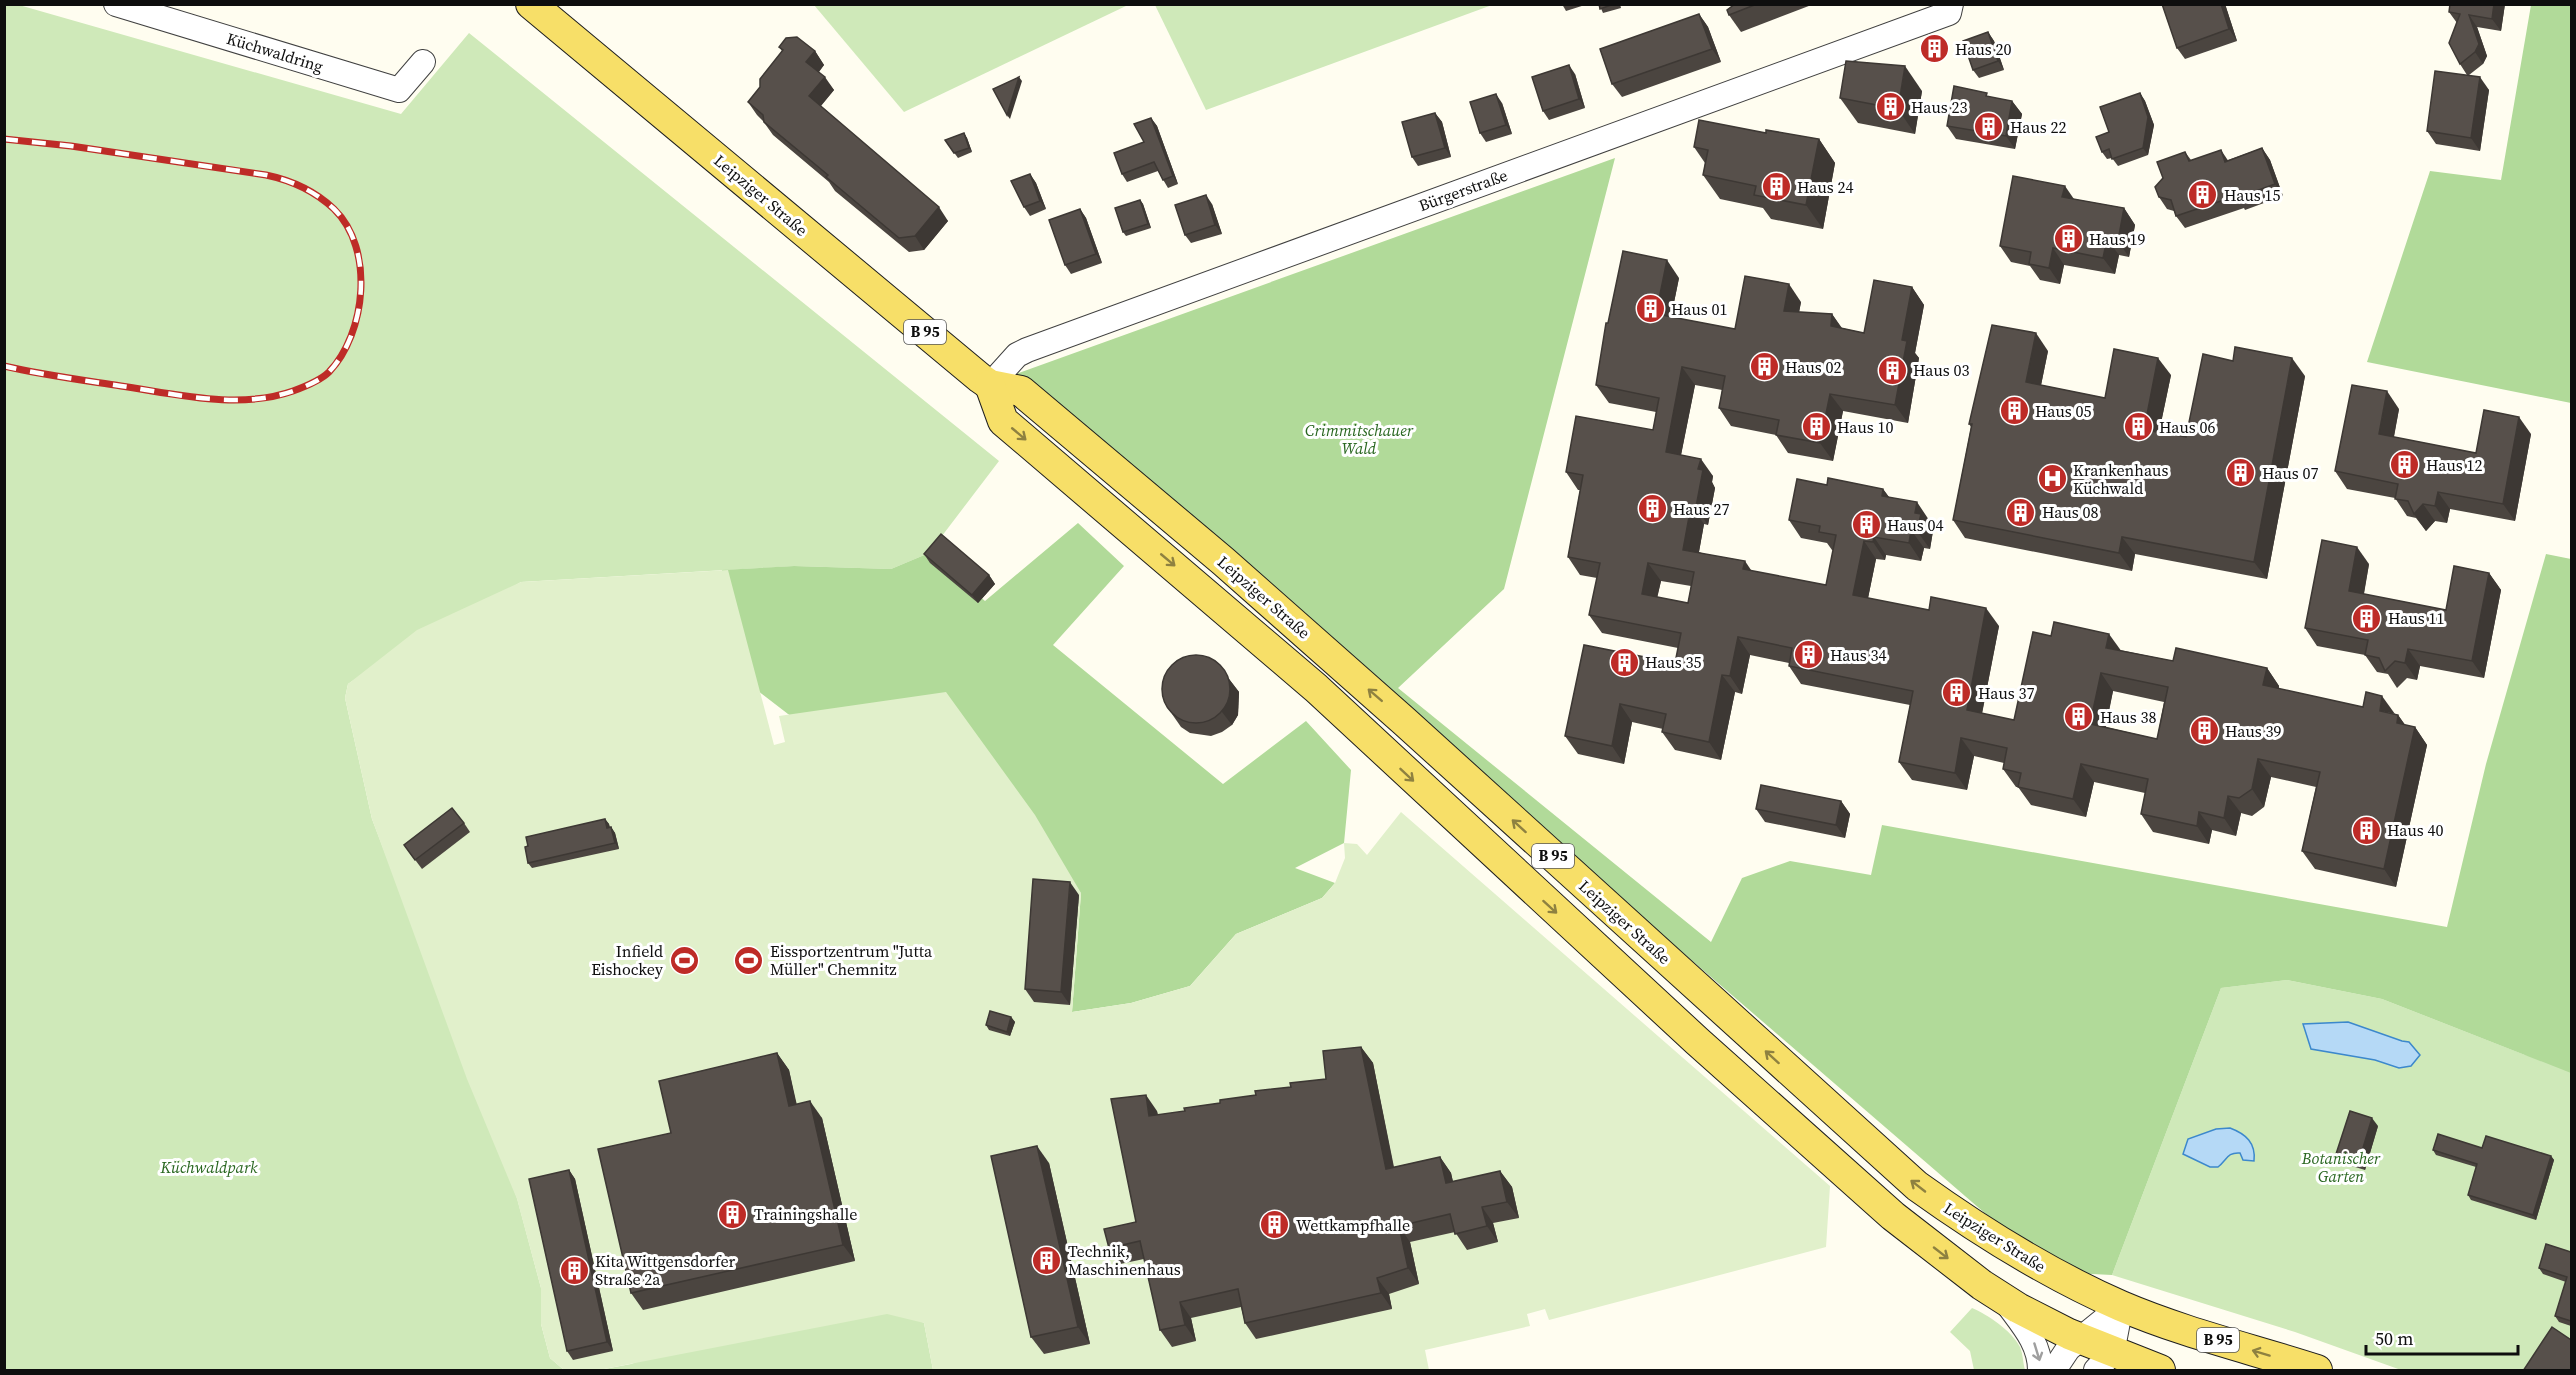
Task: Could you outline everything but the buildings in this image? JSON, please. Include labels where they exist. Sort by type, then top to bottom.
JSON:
[{"type":"main road","name":"Leipziger Straße","points":[[531,4],[990,386],[1003,421],[1316,688],[1457,821],[1862,1190],[1964,1271],[2005,1300],[2081,1339],[2104,1362],[2160,1371]]},
{"type":"main road","name":"Leipziger Straße","points":[[990,386],[1021,391],[1223,561],[1404,721],[1850,1128],[1917,1186],[1976,1228],[2045,1269],[2121,1306],[2166,1323],[2317,1371]]},
{"type":"street","name":"Küchwaldring","points":[[116,4],[399,90],[423,62]]},
{"type":"street","name":"Bürgerstraße","points":[[990,386],[1017,355],[1027,350],[1950,9]]},
{"type":"street","points":[[2005,1300],[2035,1343],[2040,1355],[2040,1371]]},
{"type":"street","points":[[2054,1371],[2068,1349],[2121,1306]]},
{"type":"street","points":[[2104,1362],[2121,1306]]},
{"type":"green space","name":"Küchwaldpark","points":[[5,5],[19,5],[401,114],[469,33],[999,461],[929,553],[891,569],[794,566],[521,582],[380,662],[348,684],[345,698],[372,819],[517,1198],[541,1288],[541,1324],[550,1358],[564,1370],[5,1370]]},
{"type":"green space","points":[[814,5],[1128,5],[904,112]]},
{"type":"green space","points":[[1155,5],[1492,5],[1206,110]]},
{"type":"green space","points":[[2531,5],[2571,5],[2571,403],[2367,362],[2430,171],[2501,180]]},
{"type":"green space","name":"Crimmitschauer Wald","points":[[1615,158],[1504,589],[1398,688],[1711,942],[1742,878],[1790,861],[1871,875],[1882,825],[2447,927],[2486,764],[2546,554],[2571,559],[2571,1073],[2382,999],[2287,980],[2221,988],[2112,1275],[2053,1272],[1013,375]]},
{"type":"green space","points":[[1078,523],[1124,566],[1053,645],[1223,784],[1306,721],[1351,770],[1344,843],[1295,868],[1335,883],[1322,898],[1236,934],[1190,986],[1131,1003],[1072,1012],[1081,893],[788,714],[758,691],[720,685],[722,570],[794,566],[891,569],[929,553],[985,601]]},
{"type":"green space","name":"Eissportzentrum \"Jutta Müller\" Chemnitz","points":[[728,570],[774,745],[785,742],[779,716],[946,692],[1035,815],[1081,893],[1072,1012],[1131,1003],[1190,986],[1236,934],[1322,898],[1335,883],[1345,858],[1344,843],[1357,844],[1367,855],[1401,812],[1830,1186],[1826,1247],[1549,1320],[1545,1309],[1527,1314],[1530,1326],[1425,1350],[1429,1370],[933,1370],[924,1323],[887,1314],[599,1370],[564,1370],[550,1358],[541,1324],[541,1288],[517,1199],[467,1079],[372,819],[345,698],[348,684],[417,630],[521,582]]},
{"type":"green space","name":"Botanischer Garten","points":[[2287,980],[2382,999],[2525,1055],[2571,1061],[2571,1370],[2401,1370],[2295,1332],[2112,1275],[2221,988]]},
{"type":"green space","points":[[853,1284],[924,1323],[933,1370],[599,1370],[631,1364]]},
{"type":"green space","points":[[1972,1308],[1985,1314],[2011,1335],[2020,1347],[2025,1370],[1974,1370],[1970,1351],[1950,1332]]},
{"type":"water","points":[[2348,1022],[2409,1042],[2420,1055],[2411,1066],[2399,1068],[2375,1060],[2311,1049],[2303,1024]]},
{"type":"water","points":[[2230,1128],[2241,1133],[2252,1144],[2254,1161],[2243,1160],[2240,1153],[2236,1153],[2230,1155],[2218,1167],[2210,1167],[2183,1154],[2188,1139],[2216,1129]]},
{"type":"railway","points":[[4,139],[71,146],[266,175],[293,183],[327,203],[347,226],[356,246],[361,291],[358,314],[351,336],[342,355],[329,372],[307,386],[272,397],[207,399],[4,366]]},
{"type":"place","name":"Haus 20","points":[[1934,49]]},
{"type":"place","name":"Haus 23","points":[[1890,107]]},
{"type":"place","name":"Haus 22","points":[[1989,127]]},
{"type":"place","name":"Haus 24","points":[[1776,187]]},
{"type":"place","name":"Haus 15","points":[[2203,195]]},
{"type":"place","name":"Haus 19","points":[[2068,239]]},
{"type":"place","name":"Haus 01","points":[[1650,309]]},
{"type":"place","name":"Haus 02","points":[[1764,367]]},
{"type":"place","name":"Haus 03","points":[[1892,370]]},
{"type":"place","name":"Haus 05","points":[[2014,411]]},
{"type":"place","name":"Haus 10","points":[[1816,427]]},
{"type":"place","name":"Haus 06","points":[[2138,427]]},
{"type":"place","name":"Haus 12","points":[[2405,465]]},
{"type":"place","name":"Haus 07","points":[[2241,473]]},
{"type":"place","name":"Krankenhaus Küchwald","points":[[2052,479]]},
{"type":"place","name":"Haus 27","points":[[1652,509]]},
{"type":"place","name":"Haus 08","points":[[2021,512]]},
{"type":"place","name":"Haus 04","points":[[1866,525]]},
{"type":"place","name":"Haus 11","points":[[2367,618]]},
{"type":"place","name":"Haus 34","points":[[1809,655]]},
{"type":"place","name":"Haus 35","points":[[1624,662]]},
{"type":"place","name":"Haus 37","points":[[1957,693]]},
{"type":"place","name":"Haus 38","points":[[2079,717]]},
{"type":"place","name":"Haus 39","points":[[2204,731]]},
{"type":"place","name":"Haus 40","points":[[2366,830]]},
{"type":"place","name":"Infield Eishockey","points":[[684,960]]},
{"type":"place","name":"Eissportzentrum \"Jutta Müller\" Chemnitz","points":[[749,960]]},
{"type":"place","name":"Trainingshalle","points":[[733,1214]]},
{"type":"place","name":"Wettkampfhalle","points":[[1275,1225]]},
{"type":"place","name":"Technik, Maschinenhaus","points":[[1047,1260]]},
{"type":"place","name":"Kita Wittgensdorfer Straße 2a","points":[[574,1270]]}]
